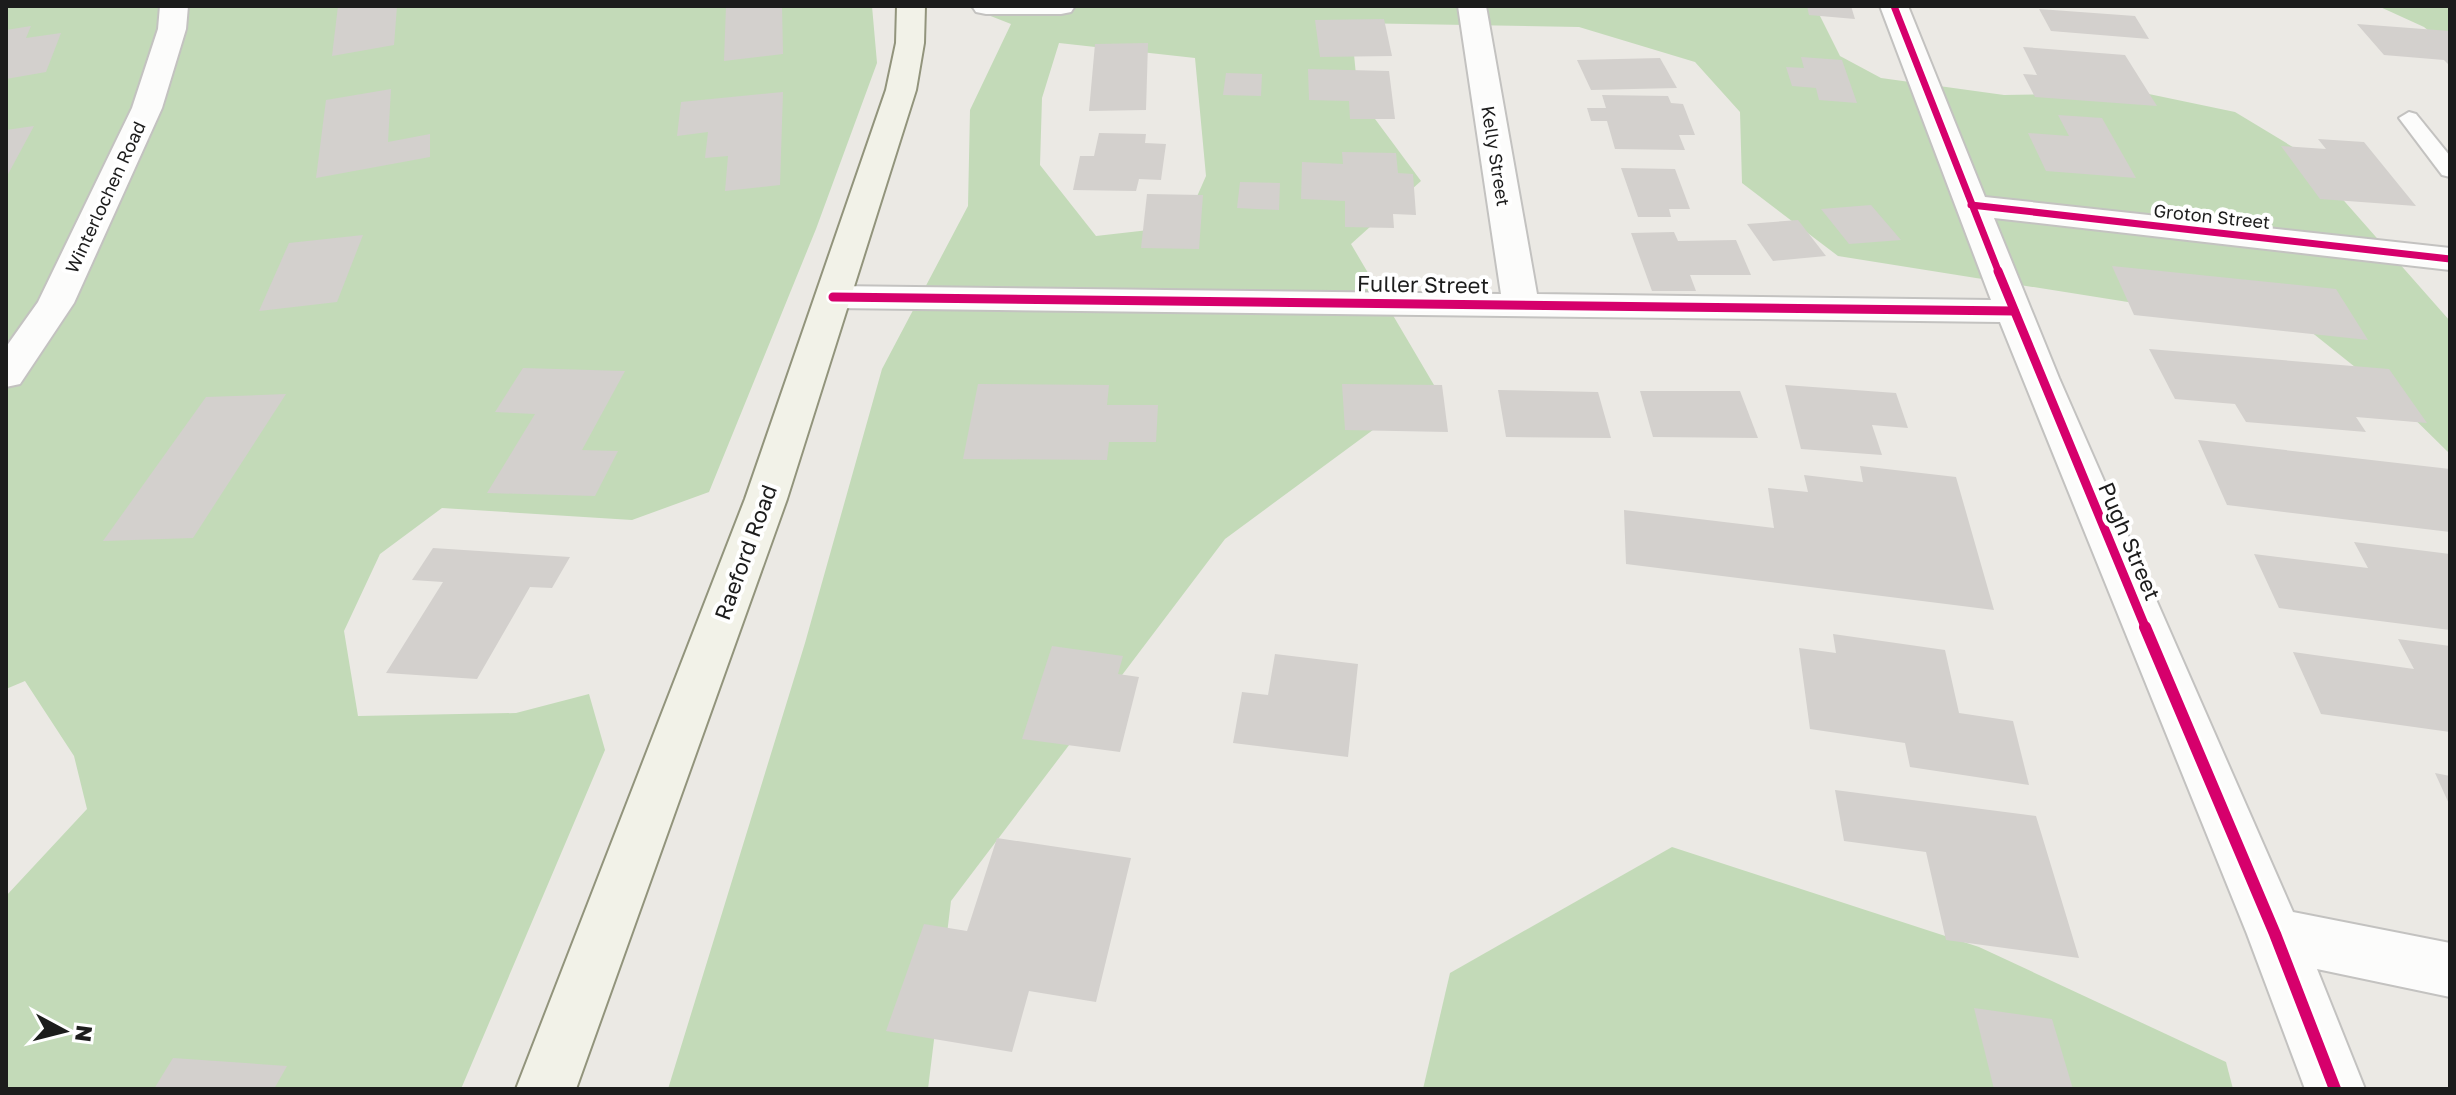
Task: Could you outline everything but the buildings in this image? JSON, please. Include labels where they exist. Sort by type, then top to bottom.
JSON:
[{"type":"main road","name":"Raeford Road","points":[[546,1089],[766,499],[901,90],[910,43],[911,6]]},
{"type":"street","name":"Winterlochen Road","points":[[6,375],[56,303],[147,108],[172,29],[174,6]]},
{"type":"street","points":[[986,6],[1061,6]]},
{"type":"street","name":"Kelly Street","points":[[1472,6],[1521,305]]},
{"type":"street","name":"Pugh Street","points":[[1894,6],[2014,311],[2275,934],[2335,1089]]},
{"type":"street","name":"Groton Street","points":[[1971,205],[2450,259]]},
{"type":"street","name":"Fuller Street","points":[[833,297],[2014,311]]},
{"type":"street","points":[[2275,934],[2450,970]]},
{"type":"lane","points":[[2409,118],[2450,170]]},
{"type":"green space","points":[[6,6],[872,6],[877,63],[816,229],[709,492],[632,520],[442,508],[380,554],[344,631],[358,716],[516,713],[589,694],[605,750],[461,1089],[6,1089],[6,896],[87,809],[74,756],[25,681],[6,689]]},
{"type":"green space","points":[[965,6],[1815,6],[1840,56],[1881,78],[2004,95],[2144,93],[2235,112],[2301,152],[2450,321],[2450,454],[2390,395],[2310,331],[1838,256],[1742,183],[1740,112],[1695,62],[1579,27],[1351,23],[1358,96],[1421,181],[1351,244],[1434,385],[1225,539],[951,901],[928,1089],[668,1089],[805,643],[882,369],[968,206],[970,110],[1011,24]],"holes":[[[1059,43],[1195,58],[1206,176],[1184,226],[1096,236],[1040,165],[1042,98]]]},
{"type":"green space","points":[[2378,6],[2450,6],[2450,48],[2424,27]]},
{"type":"green space","points":[[1672,847],[1979,947],[2226,1062],[2233,1089],[1423,1089],[1450,973]]},
{"type":"cycle path","points":[[1894,6],[2040,378],[2275,934],[2335,1089]]},
{"type":"cycle path","points":[[1971,205],[2450,259]]},
{"type":"cycle path","points":[[833,297],[2014,311]]}]
